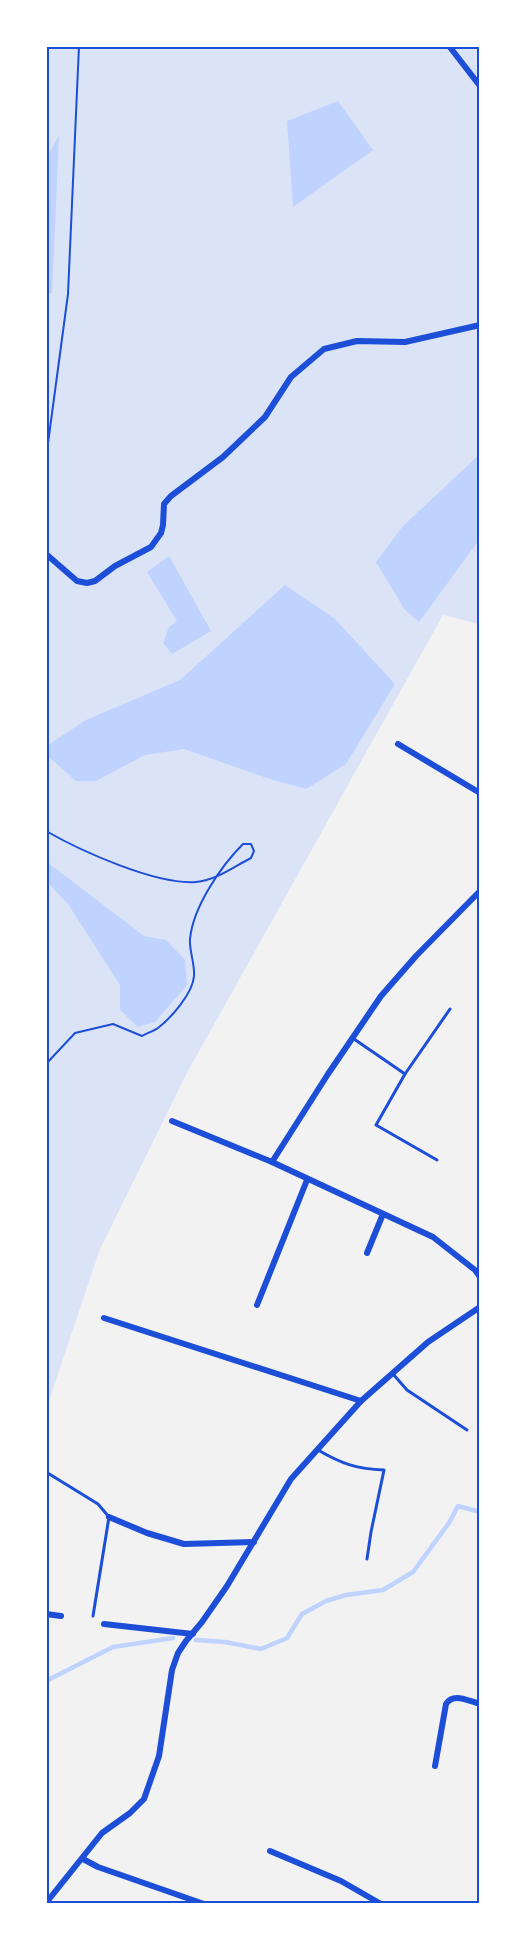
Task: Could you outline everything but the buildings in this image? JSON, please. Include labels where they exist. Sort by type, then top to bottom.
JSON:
[{"type":"street","points":[[449,46],[480,86]]},
{"type":"street","points":[[46,554],[77,581],[87,583],[95,581],[152,546],[161,533],[164,504],[171,496],[223,457],[265,417],[291,377],[324,349],[357,341],[405,342],[480,325]]},
{"type":"street","points":[[398,744],[480,793]]},
{"type":"street","points":[[272,1162],[381,996],[480,891]]},
{"type":"street","points":[[172,1121],[272,1162],[433,1237],[475,1270],[480,1277]]},
{"type":"street","points":[[257,1305],[307,1180]]},
{"type":"street","points":[[367,1253],[383,1214]]},
{"type":"street","points":[[46,1903],[102,1833],[130,1813],[144,1799],[159,1756],[172,1670],[186,1641],[193,1635],[227,1586],[291,1479],[361,1401],[428,1342],[480,1306]]},
{"type":"street","points":[[104,1318],[361,1401]]},
{"type":"street","points":[[109,1517],[147,1533],[184,1544],[254,1542]]},
{"type":"street","points":[[46,1614],[61,1616]]},
{"type":"street","points":[[105,1624],[193,1635]]},
{"type":"street","points":[[435,1766],[448,1700],[456,1698],[479,1702]]},
{"type":"street","points":[[270,1851],[350,1886],[381,1904]]},
{"type":"street","points":[[83,1859],[98,1867],[204,1904]]},
{"type":"lane","points":[[437,1160],[376,1125],[405,1074],[450,1009]]},
{"type":"lane","points":[[352,1038],[405,1074]]},
{"type":"lane","points":[[393,1374],[407,1390],[467,1430]]},
{"type":"lane","points":[[317,1449],[336,1461],[352,1467],[384,1470],[370,1532],[368,1559]]},
{"type":"lane","points":[[46,1472],[98,1503],[109,1517],[93,1616]]},
{"type":"path","points":[[46,458],[68,294],[78,46]]},
{"type":"path","points":[[46,831],[69,844],[129,869],[169,880],[195,882],[217,877],[251,858],[254,851],[250,844],[243,844],[230,857],[217,877],[200,904],[190,940],[194,979],[186,999],[158,1029],[142,1036],[112,1024],[75,1033],[46,1064]]},
{"type":"shaded area","points":[[47,47],[479,47],[479,624],[443,615],[188,1071],[100,1249],[47,1407]]},
{"type":"water","points":[[338,101],[373,150],[293,207],[287,121]]},
{"type":"water","points":[[59,136],[52,293],[46,293],[47,157]]},
{"type":"water","points":[[479,455],[479,540],[419,622],[405,610],[376,562],[403,526]]},
{"type":"water","points":[[169,556],[211,631],[172,654],[163,643],[169,627],[177,621],[147,572]]},
{"type":"water","points":[[285,585],[335,619],[395,684],[346,764],[306,789],[184,749],[145,755],[96,781],[76,781],[49,757],[48,745],[86,720],[180,680]]},
{"type":"water","points":[[47,862],[144,936],[166,940],[185,960],[187,985],[155,1022],[138,1027],[120,1010],[120,985],[68,904],[47,882]]},
{"type":"waterway","points":[[196,1640],[225,1642],[261,1649],[287,1638],[302,1614],[326,1601],[346,1595],[383,1590],[413,1572],[449,1523],[458,1506],[480,1512]]},
{"type":"waterway","points":[[46,1681],[113,1647],[173,1638]]}]
